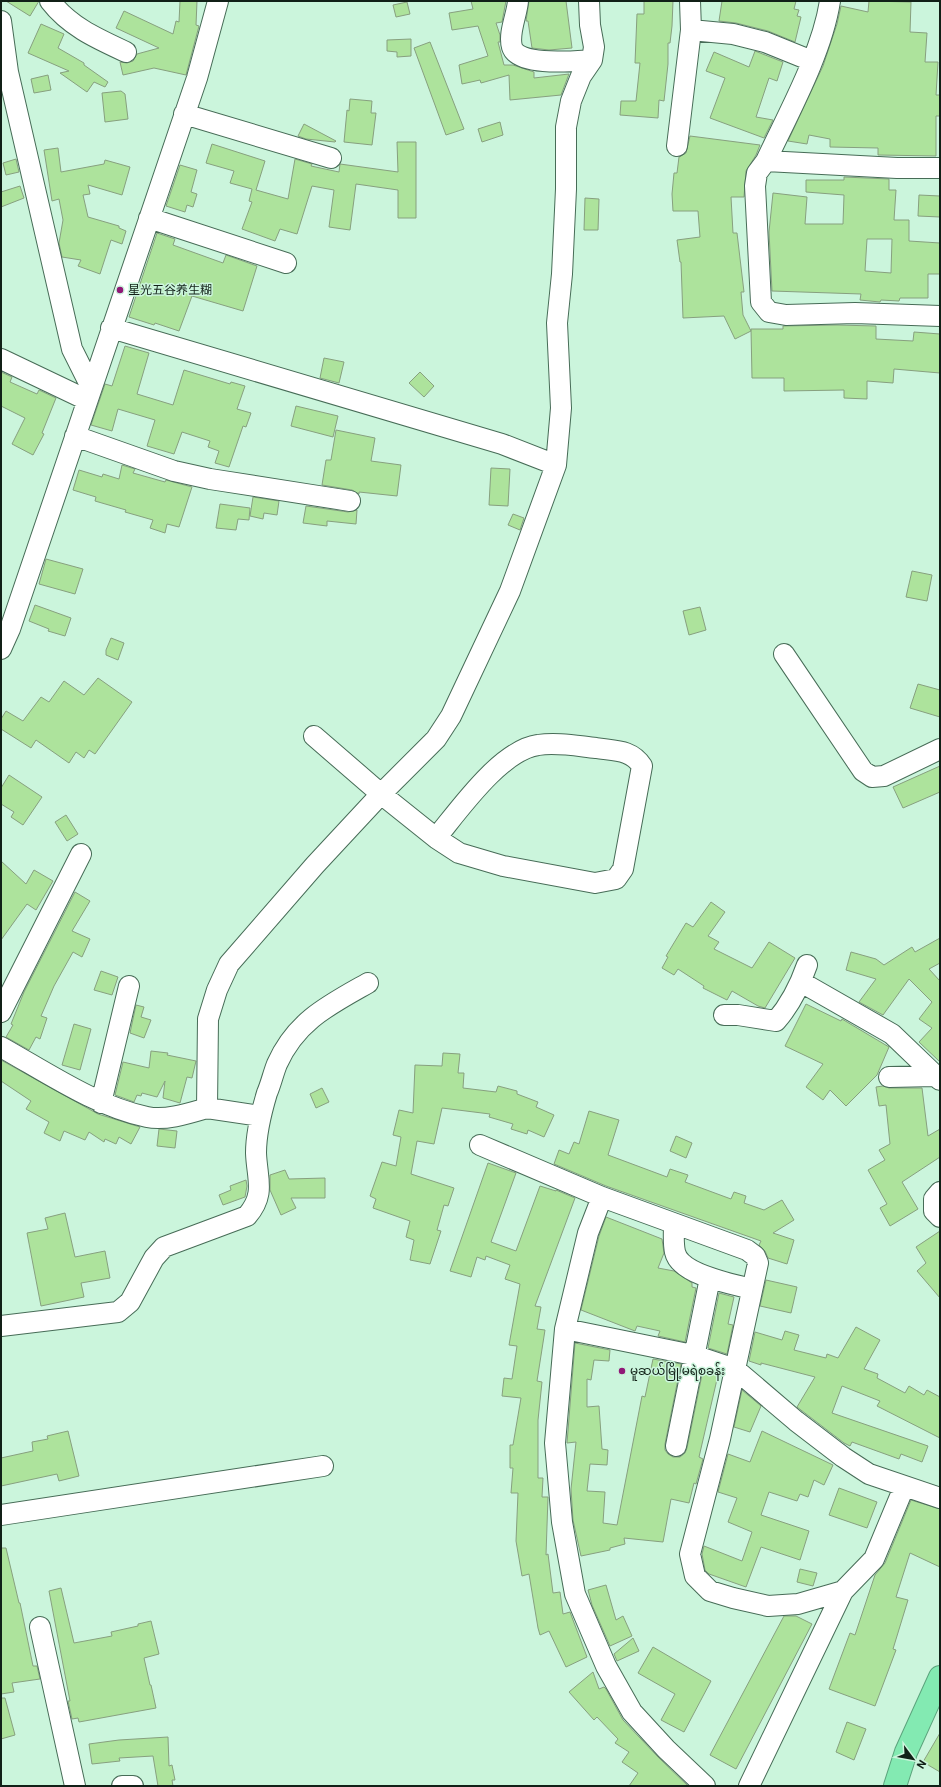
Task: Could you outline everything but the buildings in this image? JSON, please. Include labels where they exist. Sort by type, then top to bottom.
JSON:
[{"type":"highway","points":[[895,1786],[906,1752],[940,1677]]},
{"type":"street","points":[[50,1],[76,26],[92,37],[126,52]]},
{"type":"street","points":[[1,649],[10,629],[197,78],[218,1]]},
{"type":"street","points":[[518,1],[512,35],[512,48],[518,55],[529,59],[556,62],[592,60]]},
{"type":"street","points":[[207,1108],[208,1019],[217,990],[230,964],[314,865],[381,794],[436,739],[451,716],[510,591],[556,465],[562,408],[557,323],[562,274],[566,189],[566,127],[571,101],[581,76],[592,60],[594,47],[590,25],[589,1]]},
{"type":"street","points":[[677,146],[691,30],[690,1]]},
{"type":"street","points":[[830,1],[827,20],[812,61],[766,161],[758,173],[754,186],[761,302],[770,312],[786,314],[855,313],[940,316]]},
{"type":"street","points":[[1,21],[8,72],[72,349],[89,394]]},
{"type":"street","points":[[691,30],[733,34],[765,42],[812,61]]},
{"type":"street","points":[[184,114],[331,158]]},
{"type":"street","points":[[766,161],[897,168],[940,168]]},
{"type":"street","points":[[149,218],[286,263]]},
{"type":"street","points":[[111,328],[502,444],[556,465]]},
{"type":"street","points":[[1,359],[89,394]]},
{"type":"street","points":[[75,436],[174,471],[210,479],[350,501]]},
{"type":"street","points":[[784,654],[863,771],[872,777],[884,776],[940,749]]},
{"type":"street","points":[[314,736],[381,794],[436,838],[459,853],[503,866],[596,883],[616,879],[623,869],[642,766],[636,757],[627,753],[571,745],[537,745],[514,753],[477,788],[436,838]]},
{"type":"street","points":[[1,1012],[81,854]]},
{"type":"street","points":[[724,1015],[738,1015],[776,1021],[783,1012],[804,974],[892,1034],[938,1078]]},
{"type":"street","points":[[1,1326],[118,1312],[130,1302],[154,1258],[164,1248],[248,1216],[255,1207],[260,1194],[256,1152],[260,1116],[277,1064],[296,1033],[326,1006],[368,983]]},
{"type":"street","points":[[101,1103],[129,986]]},
{"type":"street","points":[[1,1047],[101,1103],[148,1117],[180,1116],[207,1108],[260,1116]]},
{"type":"street","points":[[889,1077],[938,1078]]},
{"type":"street","points":[[480,1145],[602,1197],[747,1250],[755,1256],[758,1263],[720,1439],[690,1554],[695,1576],[710,1592],[768,1606],[798,1604],[843,1591]]},
{"type":"street","points":[[940,1192],[934,1199],[934,1211],[940,1217]]},
{"type":"street","points":[[602,1197],[588,1233],[565,1329],[555,1443],[562,1522],[575,1594],[606,1666],[632,1712],[666,1749],[705,1786]]},
{"type":"street","points":[[674,1224],[675,1253],[682,1265],[710,1278],[752,1289]]},
{"type":"street","points":[[676,1446],[710,1278]]},
{"type":"street","points":[[565,1329],[694,1355],[735,1369],[796,1421],[868,1474],[940,1498]]},
{"type":"street","points":[[1,1515],[323,1466]]},
{"type":"street","points":[[749,1786],[843,1591],[874,1559],[904,1487]]},
{"type":"street","points":[[40,1627],[75,1786]]},
{"type":"street","points":[[122,1786],[133,1786]]},
{"type":"place","name":"星光五谷养生糊","points":[[120,290]]},
{"type":"place","name":"မူဆယ်မြို့မရဲစခန်း","points":[[622,1371]]}]
